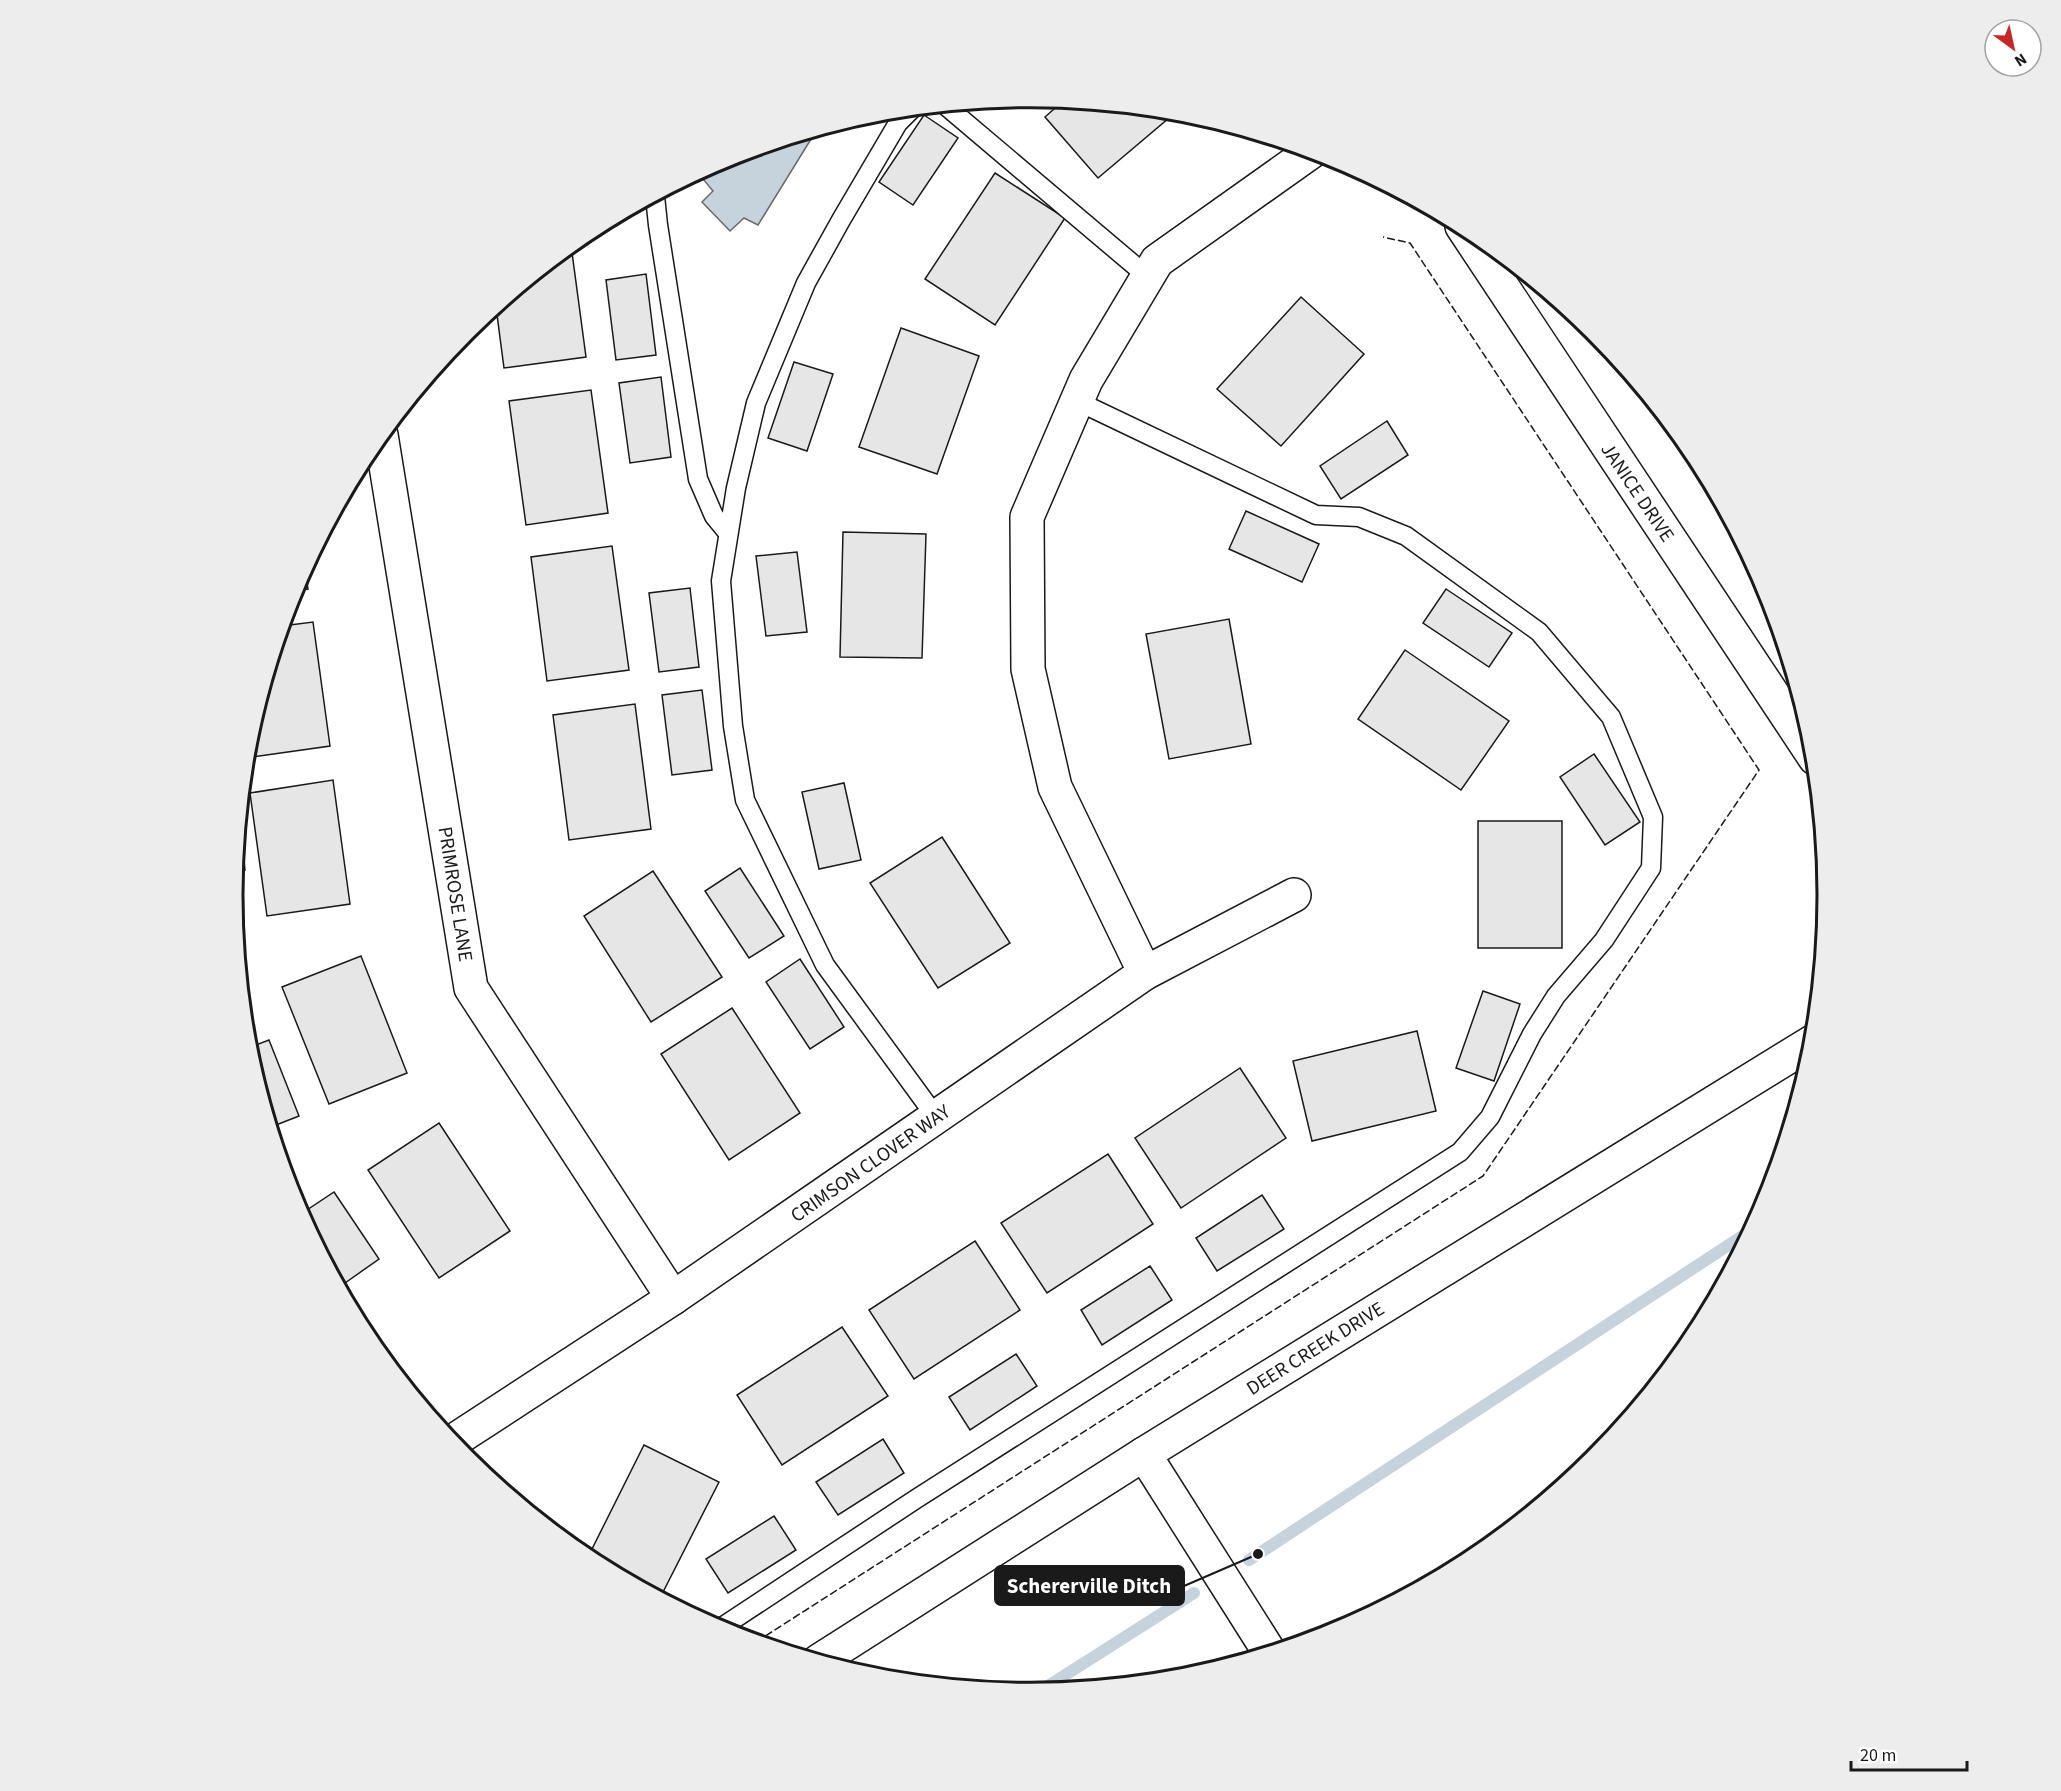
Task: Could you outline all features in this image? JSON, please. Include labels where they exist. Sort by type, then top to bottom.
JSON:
[{"type":"street","points":[[1145,973],[1054,787],[1028,669],[1027,517],[1086,380],[1157,261],[1303,157]]},
{"type":"street","name":"JANICE DRIVE","points":[[1476,246],[1802,739]]},
{"type":"street","name":"PRIMROSE LANE","points":[[383,448],[471,988],[673,1298]]},
{"type":"street","name":"CRIMSON CLOVER WAY","points":[[460,1437],[673,1298],[1145,973],[1294,895]]},
{"type":"street","name":"DEER CREEK DRIVE","points":[[827,1656],[1144,1454],[1803,1048]]},
{"type":"street","points":[[1144,1454],[1266,1646]]},
{"type":"lane","points":[[954,112],[1148,276]]},
{"type":"lane","points":[[902,119],[806,283],[756,404],[735,488],[721,581],[733,726],[744,800],[825,965],[936,1117]]},
{"type":"lane","points":[[656,203],[698,479],[714,516],[728,533]]},
{"type":"lane","points":[[728,1623],[916,1499],[1460,1152],[1490,1117],[1532,1034],[1556,996],[1604,940],[1651,868],[1653,818],[1611,717],[1539,632],[1406,536],[1359,518],[1316,515],[1077,401]]},
{"type":"shaded area","points":[[810,140],[758,225],[744,218],[730,231],[702,202],[713,191],[703,179],[777,150]]},
{"type":"building","points":[[1054,109],[1133,115],[1166,120],[1098,178],[1045,117]]},
{"type":"building","points":[[924,116],[958,138],[913,205],[879,182]]},
{"type":"building","points":[[995,173],[1065,218],[995,325],[925,279]]},
{"type":"building","points":[[572,256],[586,357],[504,368],[497,316]]},
{"type":"building","points":[[646,274],[656,355],[616,360],[606,280]]},
{"type":"building","points":[[1301,297],[1364,354],[1281,446],[1217,389]]},
{"type":"building","points":[[901,328],[979,356],[937,474],[859,447]]},
{"type":"building","points":[[794,362],[833,374],[807,451],[768,438]]},
{"type":"building","points":[[661,377],[671,457],[630,463],[619,383]]},
{"type":"building","points":[[591,390],[608,513],[526,525],[509,401]]},
{"type":"building","points":[[1387,421],[1408,455],[1341,499],[1320,466]]},
{"type":"building","points":[[1246,511],[1319,544],[1302,582],[1229,549]]},
{"type":"building","points":[[843,532],[926,534],[922,658],[840,657]]},
{"type":"building","points":[[612,546],[629,670],[547,681],[531,557]]},
{"type":"building","points":[[797,552],[807,632],[766,636],[756,556]]},
{"type":"building","points":[[690,588],[699,667],[659,672],[649,593]]},
{"type":"building","points":[[1446,589],[1512,633],[1489,667],[1423,623]]},
{"type":"building","points":[[1229,619],[1251,744],[1169,759],[1146,634]]},
{"type":"building","points":[[313,622],[330,746],[256,757],[270,692],[291,625]]},
{"type":"building","points":[[1405,650],[1509,721],[1461,790],[1358,719]]},
{"type":"building","points":[[702,690],[712,770],[672,775],[662,695]]},
{"type":"building","points":[[635,704],[651,829],[569,840],[553,715]]},
{"type":"building","points":[[1594,754],[1640,822],[1605,845],[1560,777]]},
{"type":"building","points":[[333,780],[350,904],[267,916],[250,793]]},
{"type":"building","points":[[844,783],[861,860],[819,869],[802,792]]},
{"type":"building","points":[[1478,821],[1562,821],[1562,948],[1478,948]]},
{"type":"building","points":[[942,837],[1010,943],[938,988],[870,883]]},
{"type":"building","points":[[740,868],[784,936],[749,958],[705,891]]},
{"type":"building","points":[[653,871],[722,977],[651,1022],[584,916]]},
{"type":"building","points":[[361,956],[407,1073],[329,1104],[282,987]]},
{"type":"building","points":[[800,959],[844,1027],[810,1049],[766,982]]},
{"type":"building","points":[[1483,991],[1520,1004],[1494,1081],[1456,1068]]},
{"type":"building","points":[[732,1008],[800,1113],[729,1160],[661,1054]]},
{"type":"building","points":[[1417,1031],[1436,1111],[1312,1141],[1293,1061]]},
{"type":"building","points":[[269,1040],[299,1116],[278,1124],[257,1044]]},
{"type":"building","points":[[1240,1068],[1286,1138],[1181,1208],[1135,1138]]},
{"type":"building","points":[[439,1123],[510,1231],[439,1278],[368,1170]]},
{"type":"building","points":[[1108,1154],[1153,1224],[1047,1293],[1001,1223]]},
{"type":"building","points":[[334,1192],[379,1259],[345,1283],[308,1209]]},
{"type":"building","points":[[1262,1195],[1284,1229],[1217,1271],[1196,1238]]},
{"type":"building","points":[[975,1241],[1020,1310],[914,1379],[869,1310]]},
{"type":"building","points":[[1150,1266],[1172,1300],[1102,1345],[1081,1310]]},
{"type":"building","points":[[842,1327],[888,1396],[782,1465],[737,1395]]},
{"type":"building","points":[[1016,1354],[1037,1386],[970,1430],[949,1397]]},
{"type":"building","points":[[883,1439],[904,1473],[838,1515],[816,1482]]},
{"type":"building","points":[[644,1445],[719,1482],[663,1592],[592,1549]]},
{"type":"building","points":[[774,1516],[796,1550],[728,1593],[706,1559]]},
{"type":"waterway","points":[[1249,1560],[1740,1238]]},
{"type":"waterway","points":[[1054,1682],[1194,1593]]},
{"type":"fence","points":[[765,1636],[1483,1176],[1759,770],[1410,243],[1383,237]]},
{"type":"place","name":"Schererville Ditch","points":[[1258,1554]]}]
